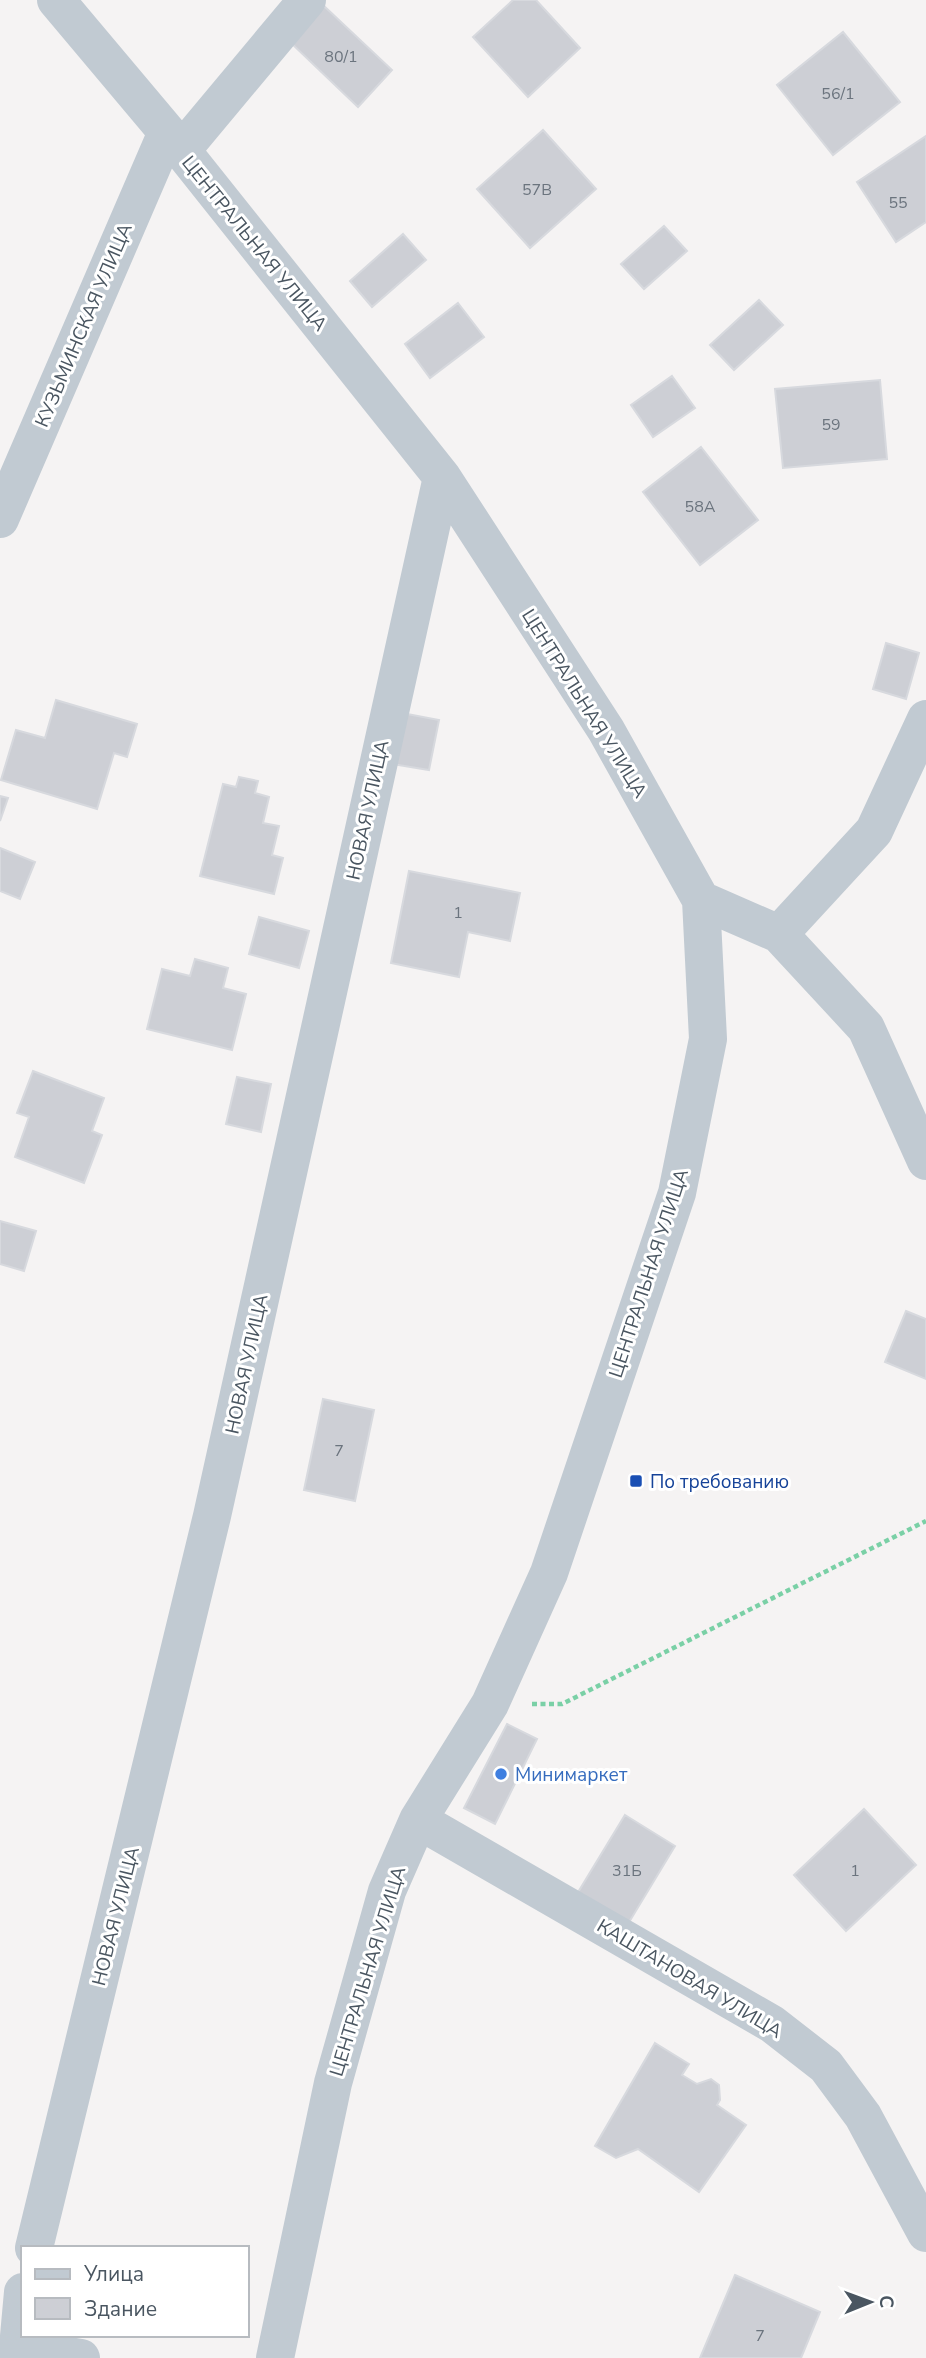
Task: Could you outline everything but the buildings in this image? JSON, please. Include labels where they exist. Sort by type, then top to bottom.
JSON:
[{"type":"street","name":"ЦЕНТРАЛЬНАЯ УЛИЦА","points":[[56,0],[174,141],[442,477],[606,730],[701,900],[708,1039],[677,1193],[549,1573],[490,1704],[418,1820],[387,1891],[333,2083],[275,2358]]},
{"type":"street","name":"КУЗЬМИНСКАЯ УЛИЦА","points":[[0,519],[174,141],[307,0]]},
{"type":"street","name":"НОВАЯ УЛИЦА","points":[[34,2246],[212,1516],[442,477]]},
{"type":"street","points":[[779,934],[874,831],[926,719]]},
{"type":"street","points":[[701,900],[779,934],[866,1028],[926,1161]]},
{"type":"street","name":"КАШТАНОВАЯ УЛИЦА","points":[[418,1820],[772,2024],[826,2066],[863,2116],[926,2233]]},
{"type":"street","points":[[14,2296],[18,2353],[80,2358]]},
{"type":"path","points":[[490,1704],[562,1704],[926,1521]]},
{"type":"place","name":"По требованию","points":[[636,1481]]},
{"type":"place","name":"Минимаркет","points":[[501,1774]]}]
